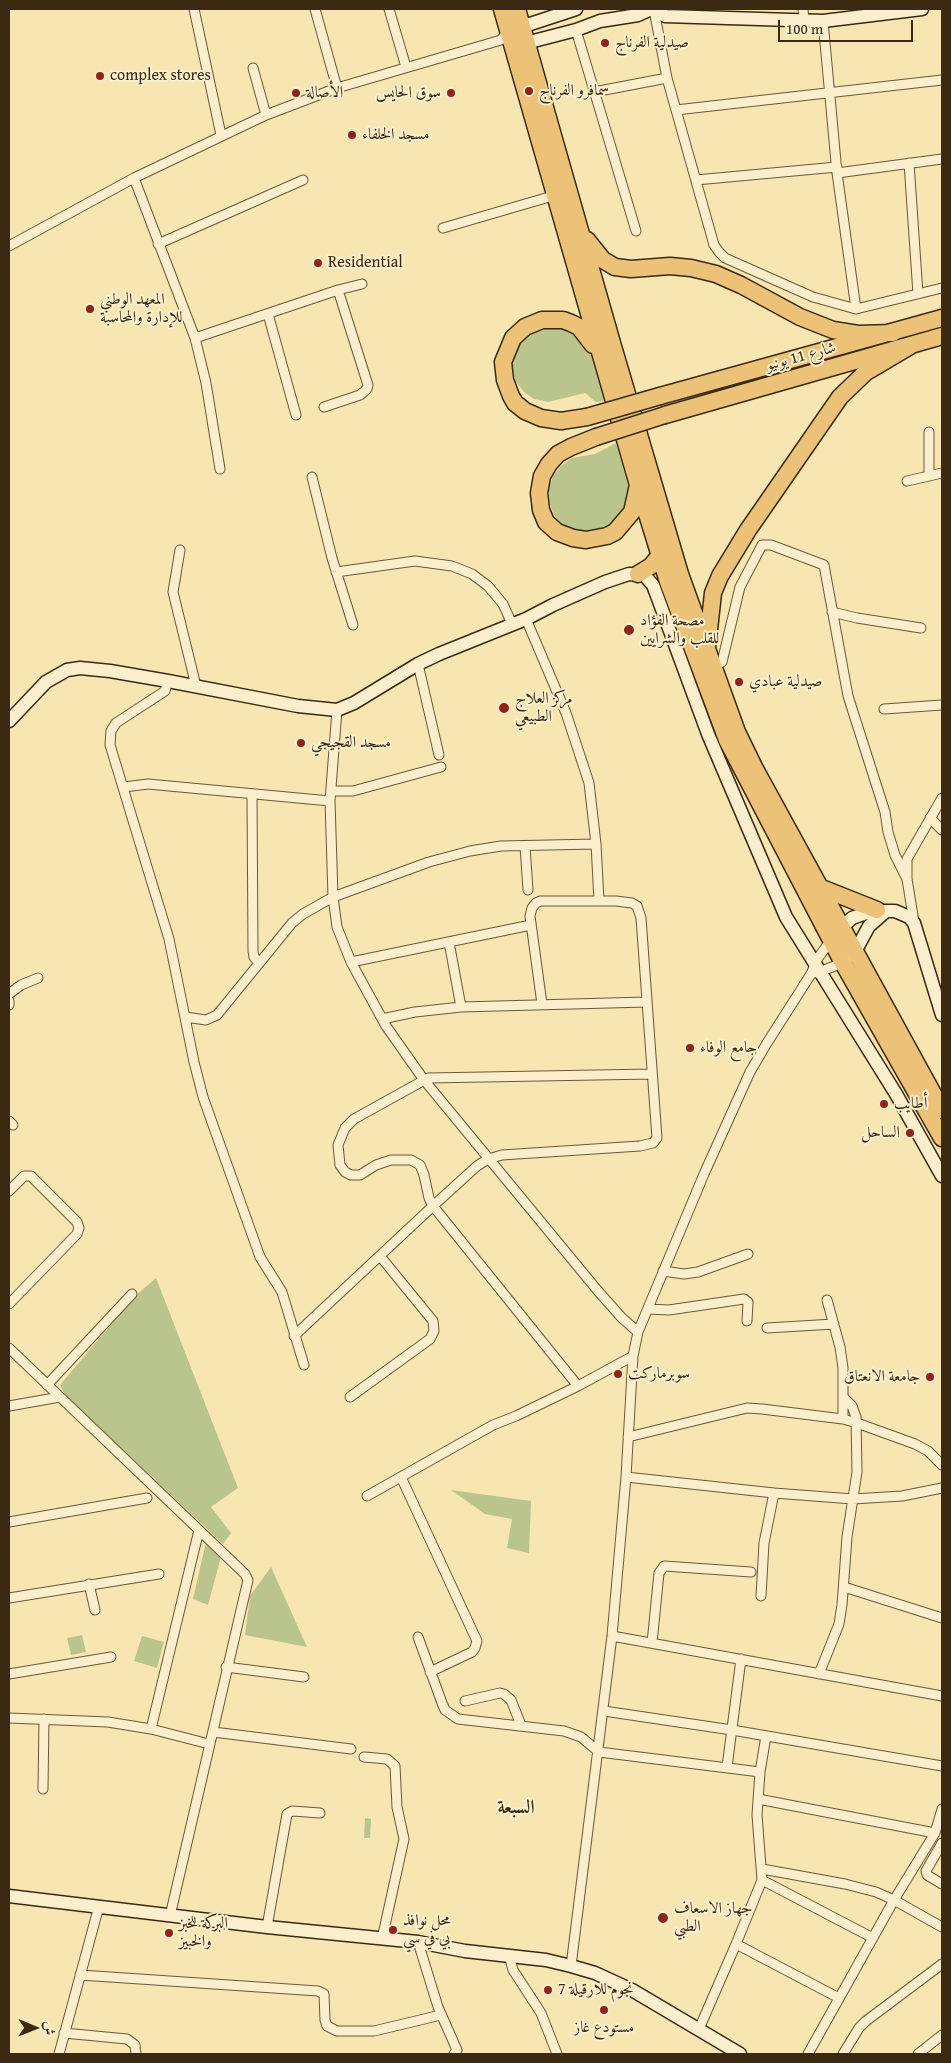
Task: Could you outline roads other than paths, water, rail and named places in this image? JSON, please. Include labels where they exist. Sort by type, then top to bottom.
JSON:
[{"type":"highway","points":[[502,9],[514,37],[580,228],[680,574],[741,741],[942,1110]]},
{"type":"highway","points":[[517,9],[514,37],[556,196],[638,485],[697,664],[726,740],[831,940],[942,1138]]},
{"type":"highway","points":[[580,228],[603,260],[616,267],[632,269],[670,266],[691,268],[716,274],[742,285],[800,317],[833,330],[858,334],[893,332]]},
{"type":"highway","name":"شارع 11 يونيو","points":[[599,352],[579,327],[563,320],[542,320],[525,327],[513,338],[505,353],[503,362],[505,380],[511,396],[515,403],[525,411],[541,418],[561,421],[587,417],[942,318]]},
{"type":"highway","points":[[707,650],[713,593],[720,576],[748,530],[840,397],[866,372],[916,344],[916,326]]},
{"type":"highway","name":"شارع 11 يونيو","points":[[638,485],[632,512],[615,532],[607,536],[586,540],[573,538],[557,532],[546,522],[541,510],[539,493],[542,476],[558,454],[571,446],[664,415],[942,336]]},
{"type":"highway","points":[[638,574],[650,566],[660,555]]},
{"type":"highway","points":[[819,887],[881,911]]},
{"type":"street","points":[[194,9],[221,135]]},
{"type":"street","points":[[315,9],[337,88]]},
{"type":"street","points":[[389,9],[406,67]]},
{"type":"street","points":[[9,246],[134,178],[266,115],[337,88],[514,37],[576,9]]},
{"type":"street","points":[[719,9],[736,14],[764,15],[777,21]]},
{"type":"street","points":[[514,37],[576,30],[600,21],[656,10],[665,16],[777,21],[803,15],[823,21],[922,9]]},
{"type":"street","points":[[656,10],[667,78],[714,245],[725,258],[813,297],[856,309],[942,288]]},
{"type":"street","points":[[823,21],[837,170],[856,309]]},
{"type":"street","points":[[576,30],[636,231]]},
{"type":"street","points":[[252,68],[266,115]]},
{"type":"street","points":[[594,92],[667,78]]},
{"type":"street","points":[[676,110],[942,80]]},
{"type":"street","points":[[696,180],[837,170],[942,159]]},
{"type":"street","points":[[909,163],[918,294]]},
{"type":"street","points":[[134,178],[195,338],[206,383],[220,469]]},
{"type":"street","points":[[158,244],[302,180]]},
{"type":"street","points":[[443,228],[556,196]]},
{"type":"street","points":[[195,338],[338,290],[362,284]]},
{"type":"street","points":[[324,407],[360,395],[368,385],[338,290]]},
{"type":"street","points":[[268,314],[296,415]]},
{"type":"street","points":[[929,476],[930,432]]},
{"type":"street","points":[[908,481],[942,473]]},
{"type":"street","points":[[312,477],[336,572],[353,625]]},
{"type":"street","points":[[713,667],[722,662],[740,588],[762,545],[771,545],[824,565],[848,696],[885,812],[888,832],[895,855],[906,879]]},
{"type":"street","points":[[180,550],[173,592],[196,686]]},
{"type":"street","points":[[336,572],[416,561],[452,566],[472,574],[496,593],[512,624]]},
{"type":"street","points":[[9,721],[46,682],[67,670],[92,669],[168,680],[298,706],[336,710],[354,703],[418,664],[526,619],[605,582],[629,574],[644,575],[653,585],[708,734],[786,917],[815,970],[896,1094],[942,1176]]},
{"type":"street","points":[[832,612],[921,628]]},
{"type":"street","points":[[526,619],[578,746],[589,783],[596,844],[599,901]]},
{"type":"street","points":[[418,664],[439,755]]},
{"type":"street","points":[[168,680],[165,692],[116,723],[111,731],[110,745],[169,939],[203,1097],[260,1257],[282,1292],[304,1365]]},
{"type":"street","points":[[884,709],[942,705]]},
{"type":"street","points":[[336,710],[330,801],[333,897],[337,927],[351,962],[382,1019],[424,1080],[604,1299],[638,1332]]},
{"type":"street","points":[[331,791],[353,791],[441,767]]},
{"type":"street","points":[[124,787],[148,784],[330,801]]},
{"type":"street","points":[[252,794],[253,951],[254,958],[259,963]]},
{"type":"street","points":[[942,799],[909,853],[906,865],[906,879],[914,923],[939,993],[942,1016]]},
{"type":"street","points":[[930,818],[942,830]]},
{"type":"street","points":[[185,1017],[206,1020],[214,1018],[292,923],[303,914],[333,897],[429,862],[486,848],[596,844]]},
{"type":"street","points":[[525,846],[528,890]]},
{"type":"street","points":[[294,1336],[433,1206],[477,1166],[488,1159],[502,1156],[640,1146],[653,1143],[657,1138],[641,918],[637,906],[624,901],[540,901],[536,903],[532,908],[531,925],[542,1004]]},
{"type":"street","points":[[815,970],[843,962],[856,950],[869,926],[881,911]]},
{"type":"street","points":[[571,1966],[612,1636],[626,1478],[633,1356],[638,1332],[729,1116],[750,1072],[815,970],[831,940],[856,916],[881,911],[896,911],[909,917],[914,923]]},
{"type":"street","points":[[351,962],[531,925]]},
{"type":"street","points":[[449,942],[461,1007]]},
{"type":"street","points":[[9,994],[27,982],[38,978]]},
{"type":"street","points":[[382,1019],[415,1012],[461,1007],[646,1002]]},
{"type":"street","points":[[578,1386],[433,1206],[429,1198],[423,1170],[416,1162],[404,1159],[391,1160],[376,1165],[360,1175],[352,1176],[342,1170],[337,1151],[342,1134],[354,1119],[424,1080],[432,1078],[652,1074]]},
{"type":"street","points":[[9,1191],[24,1176],[31,1176],[77,1222],[80,1228],[77,1234],[9,1304]]},
{"type":"street","points":[[663,1271],[684,1274],[698,1272],[748,1254]]},
{"type":"street","points":[[350,1397],[430,1339],[434,1331],[433,1321],[380,1256]]},
{"type":"street","points":[[47,1384],[132,1294]]},
{"type":"street","points":[[648,1309],[669,1310],[744,1299],[748,1302],[747,1321]]},
{"type":"street","points":[[827,1300],[843,1368],[843,1419]]},
{"type":"street","points":[[766,1328],[834,1324]]},
{"type":"street","points":[[9,1348],[245,1574],[248,1580],[226,1667],[213,1732],[170,1916]]},
{"type":"street","points":[[367,1496],[493,1425],[578,1386],[633,1356]]},
{"type":"street","points":[[9,1406],[60,1397]]},
{"type":"street","points":[[819,1674],[839,1624],[844,1587],[846,1537],[857,1472],[857,1423],[855,1411],[844,1398]]},
{"type":"street","points":[[628,1437],[748,1408],[762,1408],[843,1419],[857,1423],[915,1444],[928,1451],[942,1465]]},
{"type":"street","points":[[401,1477],[477,1641],[472,1652],[430,1672]]},
{"type":"street","points":[[626,1478],[853,1499],[902,1496],[942,1488]]},
{"type":"street","points":[[761,1596],[764,1543],[774,1493]]},
{"type":"street","points":[[9,1522],[147,1498]]},
{"type":"street","points":[[151,1729],[199,1530]]},
{"type":"street","points":[[652,1643],[659,1573],[664,1566],[751,1572]]},
{"type":"street","points":[[9,1598],[159,1574]]},
{"type":"street","points":[[89,1584],[95,1610]]},
{"type":"street","points":[[844,1587],[942,1618]]},
{"type":"street","points":[[612,1636],[942,1696]]},
{"type":"street","points":[[418,1637],[442,1703],[451,1715],[466,1720],[521,1725],[574,1734],[599,1752],[760,1772]]},
{"type":"street","points":[[9,1674],[111,1656]]},
{"type":"street","points":[[727,1767],[740,1659]]},
{"type":"street","points":[[226,1667],[304,1676]]},
{"type":"street","points":[[465,1701],[504,1694],[510,1700],[521,1725]]},
{"type":"street","points":[[604,1711],[732,1730],[942,1766]]},
{"type":"street","points":[[9,1718],[108,1722],[151,1729],[209,1744]]},
{"type":"street","points":[[43,1789],[44,1719]]},
{"type":"street","points":[[213,1732],[351,1749]]},
{"type":"street","points":[[699,2029],[762,1880],[758,1830],[758,1799],[766,1736]]},
{"type":"street","points":[[364,1756],[387,1759],[395,1766],[397,1807],[404,1839],[382,1939]]},
{"type":"street","points":[[758,1799],[935,1834]]},
{"type":"street","points":[[808,2054],[894,1900],[935,1834],[942,1809]]},
{"type":"street","points":[[267,1927],[286,1816],[292,1811],[320,1813]]},
{"type":"street","points":[[942,1843],[926,1871],[927,1875],[942,1884]]},
{"type":"street","points":[[762,1869],[859,1887],[894,1900],[942,1927]]},
{"type":"street","points":[[762,1880],[873,1938]]},
{"type":"street","points":[[9,1896],[267,1927],[418,1942],[465,1951],[509,1955],[571,1966],[594,1973],[632,1990],[740,2054]]},
{"type":"street","points":[[59,2054],[99,1906]]},
{"type":"street","points":[[418,1942],[424,1968],[456,2053]]},
{"type":"street","points":[[736,1944],[838,1998]]},
{"type":"street","points":[[509,1955],[513,1970],[540,2013],[557,2054]]},
{"type":"street","points":[[843,2054],[866,2020],[942,1964]]},
{"type":"street","points":[[80,1975],[321,1991],[324,1997],[327,2026],[337,2031],[374,2031],[441,2015]]},
{"type":"street","points":[[64,2033],[127,2039],[135,2045],[136,2054]]},
{"type":"street","points":[[918,2054],[942,2035]]},
{"type":"place","name":"صيدلية الفرناج","points":[[605,43]]},
{"type":"place","name":"complex stores","points":[[100,76]]},
{"type":"place","name":"سمافرو الفرناج","points":[[529,91]]},
{"type":"place","name":"الأصالة","points":[[296,93]]},
{"type":"place","name":"سوق الحايس","points":[[451,93]]},
{"type":"place","name":"مسجد الخلفاء","points":[[352,135]]},
{"type":"place","name":"Residential","points":[[318,263]]},
{"type":"place","name":"المعهد الوطني للإدارة والمحاسبة","points":[[90,309]]},
{"type":"place","name":"مصحة الفؤاد للقلب والشرايين","points":[[629,630]]},
{"type":"place","name":"صيدلية عبادي","points":[[739,682]]},
{"type":"place","name":"مركز العلاج الطبيعي","points":[[504,708]]},
{"type":"place","name":"مسجد القجيجي","points":[[301,743]]},
{"type":"place","name":"جامع الوفاء","points":[[690,1048]]},
{"type":"place","name":"أطايب","points":[[884,1104]]},
{"type":"place","name":"الساحل","points":[[910,1133]]},
{"type":"place","name":"سوبرماركت","points":[[618,1374]]},
{"type":"place","name":"جامعة الانعتاق","points":[[930,1377]]},
{"type":"place","name":"جهاز الاسعاف الطبي","points":[[663,1918]]},
{"type":"place","name":"محل نوافذ بي في سي","points":[[393,1930]]},
{"type":"place","name":"البركة للخبز والخبيز","points":[[169,1933]]},
{"type":"place","name":"7 نجوم للارقيلة","points":[[548,1990]]},
{"type":"place","name":"مستودع غاز","points":[[604,2010]]},
{"type":"district","name":"السبعة","points":[[516,1808]]}]
